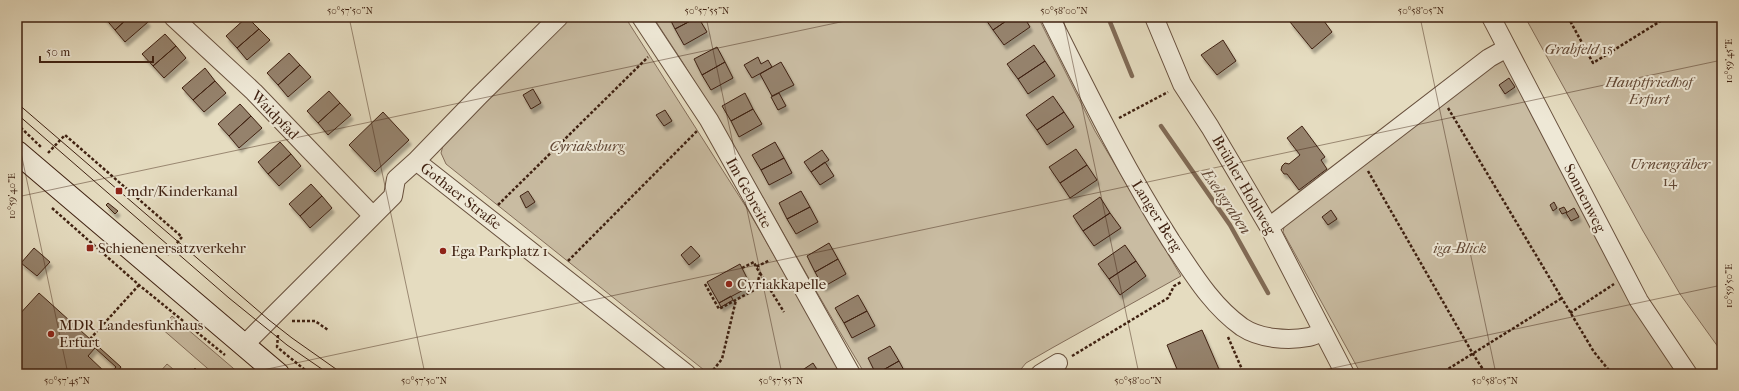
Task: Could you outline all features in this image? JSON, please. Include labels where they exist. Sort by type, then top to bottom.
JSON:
[{"type":"main road","points":[[17,152],[237,352],[278,374]]},
{"type":"street","name":"Waidpfad","points":[[173,17],[254,92],[373,216]]},
{"type":"street","points":[[416,161],[559,17]]},
{"type":"street","name":"Im Gebreite","points":[[641,17],[709,120],[851,374]]},
{"type":"street","name":"Langer Berg","points":[[1050,17],[1105,126],[1142,194],[1194,275],[1217,305],[1243,327],[1271,339],[1310,337],[1323,330]]},
{"type":"street","name":"Brühler Hohlweg","points":[[1154,17],[1182,84],[1210,127],[1270,227],[1345,374]]},
{"type":"street","name":"Sonnenweg","points":[[1491,17],[1639,301],[1688,374]]},
{"type":"street","points":[[1270,227],[1489,58],[1507,48]]},
{"type":"street","name":"Gothaer Straße","points":[[237,352],[393,196],[396,179],[416,161],[687,374]]},
{"type":"street","points":[[1040,374],[1058,363]]},
{"type":"path","points":[[1568,17],[1594,62],[1667,17]]},
{"type":"path","points":[[498,205],[650,55]]},
{"type":"path","points":[[1126,115],[1168,92]]},
{"type":"path","points":[[1440,96],[1594,352],[1612,374]]},
{"type":"path","points":[[568,261],[697,131]]},
{"type":"path","points":[[48,153],[65,135],[182,237],[167,255]]},
{"type":"path","points":[[1360,157],[1486,374]]},
{"type":"path","points":[[46,203],[139,285],[237,352]]},
{"type":"path","points":[[756,267],[769,261]]},
{"type":"path","points":[[742,268],[754,262],[784,312]]},
{"type":"path","points":[[705,284],[719,310],[756,289],[760,273]]},
{"type":"path","points":[[1058,363],[1064,361],[1168,298],[1174,286],[1194,275]]},
{"type":"path","points":[[1570,312],[1626,276]]},
{"type":"path","points":[[90,339],[139,285]]},
{"type":"path","points":[[1440,374],[1562,298]]},
{"type":"path","points":[[710,374],[722,359],[736,300]]},
{"type":"path","points":[[1225,312],[1222,326],[1244,374]]},
{"type":"path","points":[[289,321],[315,321],[328,330]]},
{"type":"path","points":[[279,333],[277,337],[277,347],[310,374]]},
{"type":"green space","name":"Cyriaksburg","points":[[571,17],[625,17],[748,210],[842,374],[709,374],[446,164],[441,153],[444,142]]},
{"type":"green space","points":[[653,17],[1038,17],[1095,131],[1181,276],[1026,363],[1017,374],[865,374],[709,105]]},
{"type":"green space","name":"Hauptfriedhof Erfurt","points":[[1525,17],[1722,17],[1721,351],[1680,294],[1643,231]]},
{"type":"green space","name":"iga-Blick","points":[[1495,60],[1504,60],[1679,374],[1361,374],[1283,232],[1285,222]]},
{"type":"green space","points":[[172,316],[240,374],[214,374],[161,328]]},
{"type":"green space","points":[[167,364],[179,374],[158,374]]},
{"type":"building","points":[[104,17],[129,17],[115,30]]},
{"type":"building","points":[[129,17],[144,17],[148,22],[125,42],[115,30]]},
{"type":"building","points":[[247,17],[259,29],[237,48],[226,36]]},
{"type":"building","points":[[669,17],[698,17],[675,29]]},
{"type":"building","points":[[698,17],[707,32],[684,45],[675,29]]},
{"type":"building","points":[[984,17],[1012,17],[993,30]]},
{"type":"building","points":[[1012,17],[1024,17],[1030,27],[1004,45],[993,30]]},
{"type":"building","points":[[1297,17],[1310,17],[1311,19],[1313,17],[1321,17],[1332,32],[1312,49],[1290,22]]},
{"type":"building","points":[[259,29],[270,40],[247,60],[237,48]]},
{"type":"building","points":[[165,34],[176,46],[153,66],[142,54]]},
{"type":"building","points":[[1223,40],[1236,61],[1217,75],[1201,55]]},
{"type":"building","points":[[1034,45],[1045,61],[1018,79],[1007,64]]},
{"type":"building","points":[[176,46],[186,58],[164,78],[153,66]]},
{"type":"building","points":[[717,47],[725,62],[702,75],[694,59]]},
{"type":"building","points":[[289,53],[300,65],[278,85],[267,73]]},
{"type":"building","points":[[758,57],[761,64],[768,60],[772,67],[752,78],[744,65]]},
{"type":"building","points":[[1045,61],[1055,76],[1028,94],[1018,79]]},
{"type":"building","points":[[725,62],[733,78],[711,90],[702,75]]},
{"type":"building","points":[[781,62],[794,85],[772,96],[760,74]]},
{"type":"building","points":[[300,65],[311,77],[288,97],[278,85]]},
{"type":"building","points":[[205,68],[215,81],[193,100],[182,88]]},
{"type":"building","points":[[1509,78],[1515,87],[1505,94],[1499,85]]},
{"type":"building","points":[[215,81],[226,93],[204,112],[193,100]]},
{"type":"building","points":[[533,89],[541,103],[531,109],[523,95]]},
{"type":"building","points":[[329,91],[340,103],[318,123],[307,111]]},
{"type":"building","points":[[745,93],[753,109],[731,121],[722,106]]},
{"type":"building","points":[[779,93],[786,106],[778,110],[771,97]]},
{"type":"building","points":[[1053,96],[1064,112],[1037,130],[1026,115]]},
{"type":"building","points":[[340,103],[351,115],[328,135],[318,123]]},
{"type":"building","points":[[240,104],[251,116],[229,136],[218,124]]},
{"type":"building","points":[[753,109],[762,124],[739,137],[731,121]]},
{"type":"building","points":[[665,110],[672,121],[664,126],[656,115]]},
{"type":"building","points":[[383,112],[409,140],[375,172],[349,145]]},
{"type":"building","points":[[1064,112],[1074,127],[1047,145],[1037,130]]},
{"type":"building","points":[[251,116],[262,128],[239,148],[229,136]]},
{"type":"building","points":[[1302,126],[1325,157],[1321,160],[1327,169],[1299,190],[1287,174],[1284,174],[1281,170],[1285,163],[1289,164],[1300,155],[1287,138]]},
{"type":"building","points":[[280,142],[291,154],[268,174],[258,162]]},
{"type":"building","points":[[775,142],[784,158],[761,170],[752,155]]},
{"type":"building","points":[[1076,149],[1087,165],[1060,183],[1049,167]]},
{"type":"building","points":[[822,150],[829,160],[811,172],[804,162]]},
{"type":"building","points":[[291,154],[301,166],[279,186],[268,174]]},
{"type":"building","points":[[784,158],[792,173],[769,185],[761,170]]},
{"type":"building","points":[[825,162],[834,176],[820,185],[811,172]]},
{"type":"building","points":[[1087,165],[1097,180],[1070,198],[1060,183]]},
{"type":"building","points":[[311,184],[322,196],[300,216],[289,204]]},
{"type":"building","points":[[528,191],[535,202],[526,208],[520,196]]},
{"type":"building","points":[[801,191],[810,207],[787,219],[779,203]]},
{"type":"building","points":[[322,196],[332,208],[310,228],[300,216]]},
{"type":"building","points":[[1100,197],[1110,213],[1083,231],[1073,216]]},
{"type":"building","points":[[1554,202],[1557,208],[1553,211],[1550,205]]},
{"type":"building","points":[[108,203],[118,211],[115,214],[106,205]]},
{"type":"building","points":[[810,207],[818,222],[796,234],[787,219]]},
{"type":"building","points":[[1564,207],[1567,212],[1562,214],[1559,209]]},
{"type":"building","points":[[1574,208],[1579,217],[1571,221],[1566,213]]},
{"type":"building","points":[[1331,210],[1337,219],[1328,225],[1322,217]]},
{"type":"building","points":[[1110,213],[1121,228],[1094,246],[1083,231]]},
{"type":"building","points":[[829,243],[838,259],[815,272],[807,256]]},
{"type":"building","points":[[1125,245],[1136,261],[1109,279],[1098,264]]},
{"type":"building","points":[[691,246],[700,256],[689,265],[681,255]]},
{"type":"building","points":[[34,248],[50,262],[37,276],[21,263]]},
{"type":"building","points":[[838,259],[846,274],[823,287],[815,272]]},
{"type":"building","points":[[1136,261],[1146,276],[1120,295],[1109,279]]},
{"type":"building","name":"Cyriakkapelle","points":[[740,264],[751,286],[719,303],[707,282]]},
{"type":"building","name":"MDR Landesfunkhaus Erfurt","points":[[39,293],[121,367],[116,374],[110,374],[116,367],[95,348],[88,356],[107,374],[17,374],[17,317]]},
{"type":"building","points":[[858,295],[867,311],[844,323],[835,308]]},
{"type":"building","points":[[731,296],[733,300],[721,307],[719,303]]},
{"type":"building","points":[[867,311],[875,326],[852,338],[844,323]]},
{"type":"building","points":[[1202,330],[1221,374],[1179,374],[1167,345]]},
{"type":"building","points":[[890,346],[899,361],[876,374],[868,358]]},
{"type":"building","points":[[899,361],[906,374],[876,374]]},
{"type":"building","points":[[813,363],[820,374],[798,374],[798,373]]},
{"type":"building","points":[[195,368],[201,374],[189,374]]},
{"type":"waterway","name":"Eselsgraben","points":[[1108,17],[1132,76]]},
{"type":"waterway","name":"Eselsgraben","points":[[1161,126],[1230,225],[1268,293]]},
{"type":"tram line","points":[[17,103],[269,320],[343,374]]},
{"type":"tram line","points":[[17,114],[229,298],[287,345],[329,374]]},
{"type":"place","name":"mdr/Kinderkanal","points":[[119,191]]},
{"type":"place","name":"Schienenersatzverkehr","points":[[90,248]]},
{"type":"place","name":"Ega Parkplatz 1","points":[[443,251]]},
{"type":"place","name":"Cyriakkapelle","points":[[729,284]]},
{"type":"place","name":"MDR Landesfunkhaus Erfurt","points":[[51,334]]},
{"type":"park label","name":"Grabfeld 15","points":[[1579,49]]},
{"type":"park label","name":"Urnengräber 14","points":[[1670,172]]}]
